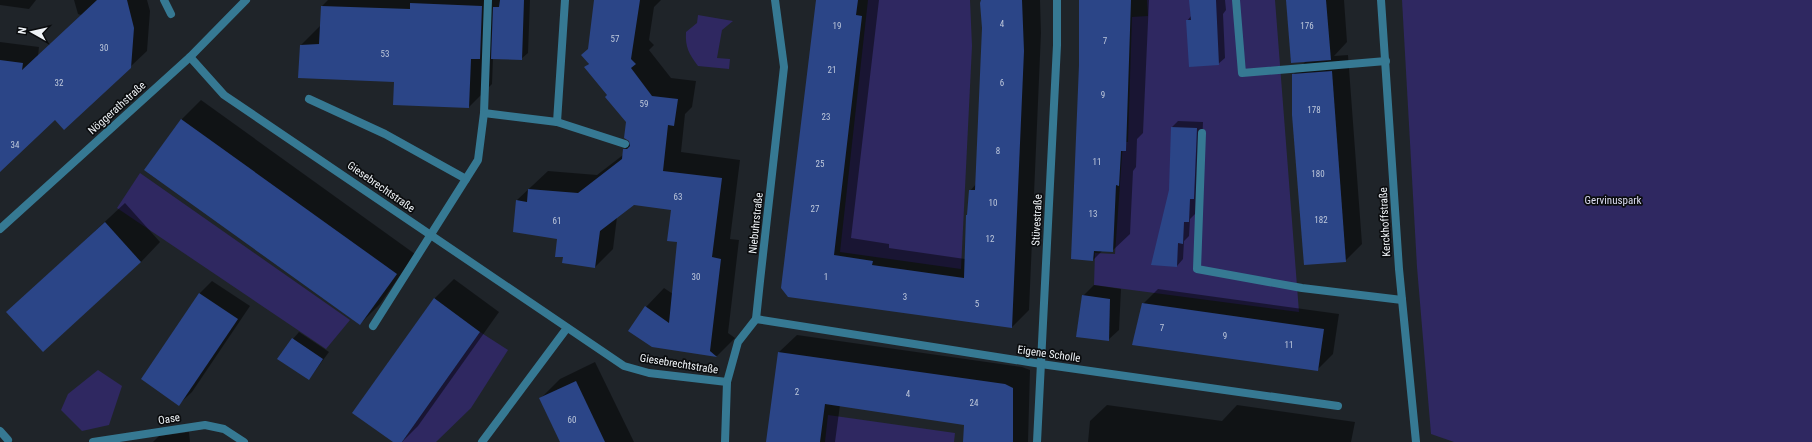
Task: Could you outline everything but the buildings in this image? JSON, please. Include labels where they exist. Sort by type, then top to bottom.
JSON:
[{"type":"street","points":[[164,0],[170,14]]},
{"type":"street","name":"Nöggerathstraße","points":[[0,229],[190,57],[246,0]]},
{"type":"street","points":[[373,326],[478,160],[484,113],[488,0]]},
{"type":"street","points":[[557,122],[564,0]]},
{"type":"street","name":"Niebuhrstraße","points":[[756,319],[784,67],[775,0]]},
{"type":"street","name":"Stüvestraße","points":[[1037,442],[1057,45],[1057,0]]},
{"type":"street","points":[[1236,0],[1242,73],[1386,61]]},
{"type":"street","name":"Kerckhoffstraße","points":[[1381,0],[1402,300],[1416,442]]},
{"type":"street","name":"Giesebrechtstraße","points":[[190,57],[224,95],[624,366],[649,373],[727,382]]},
{"type":"street","points":[[309,98],[385,134],[466,179]]},
{"type":"street","points":[[484,113],[557,122],[625,144]]},
{"type":"street","points":[[1202,133],[1197,269],[1302,288],[1402,300]]},
{"type":"street","points":[[725,442],[727,382],[738,342],[756,319]]},
{"type":"street","name":"Eigene Scholle","points":[[756,319],[1041,364],[1338,406]]},
{"type":"street","points":[[482,442],[567,328]]},
{"type":"street","name":"Oase","points":[[93,442],[205,425],[224,428],[244,442]]},
{"type":"street","points":[[0,431],[8,440]]},
{"type":"green space","points":[[868,0],[970,0],[972,46],[961,269],[840,252]]},
{"type":"green space","points":[[1147,0],[1275,0],[1299,312],[1094,285],[1095,253],[1115,254],[1123,142],[1128,142],[1132,17],[1148,16]]},
{"type":"green space","name":"Gervinuspark","points":[[1402,0],[1812,0],[1812,442],[1454,442],[1431,434],[1417,267]]},
{"type":"green space","points":[[698,15],[733,21],[722,30],[717,58],[730,59],[729,69],[698,66],[690,54],[686,42],[686,32],[697,23]]},
{"type":"green space","points":[[140,173],[350,320],[326,349],[117,208]]},
{"type":"green space","points":[[480,332],[508,350],[471,408],[436,442],[402,442]]},
{"type":"green space","points":[[98,370],[122,386],[109,425],[82,431],[61,410],[68,394]]},
{"type":"green space","points":[[828,415],[955,433],[954,442],[825,442]]}]
